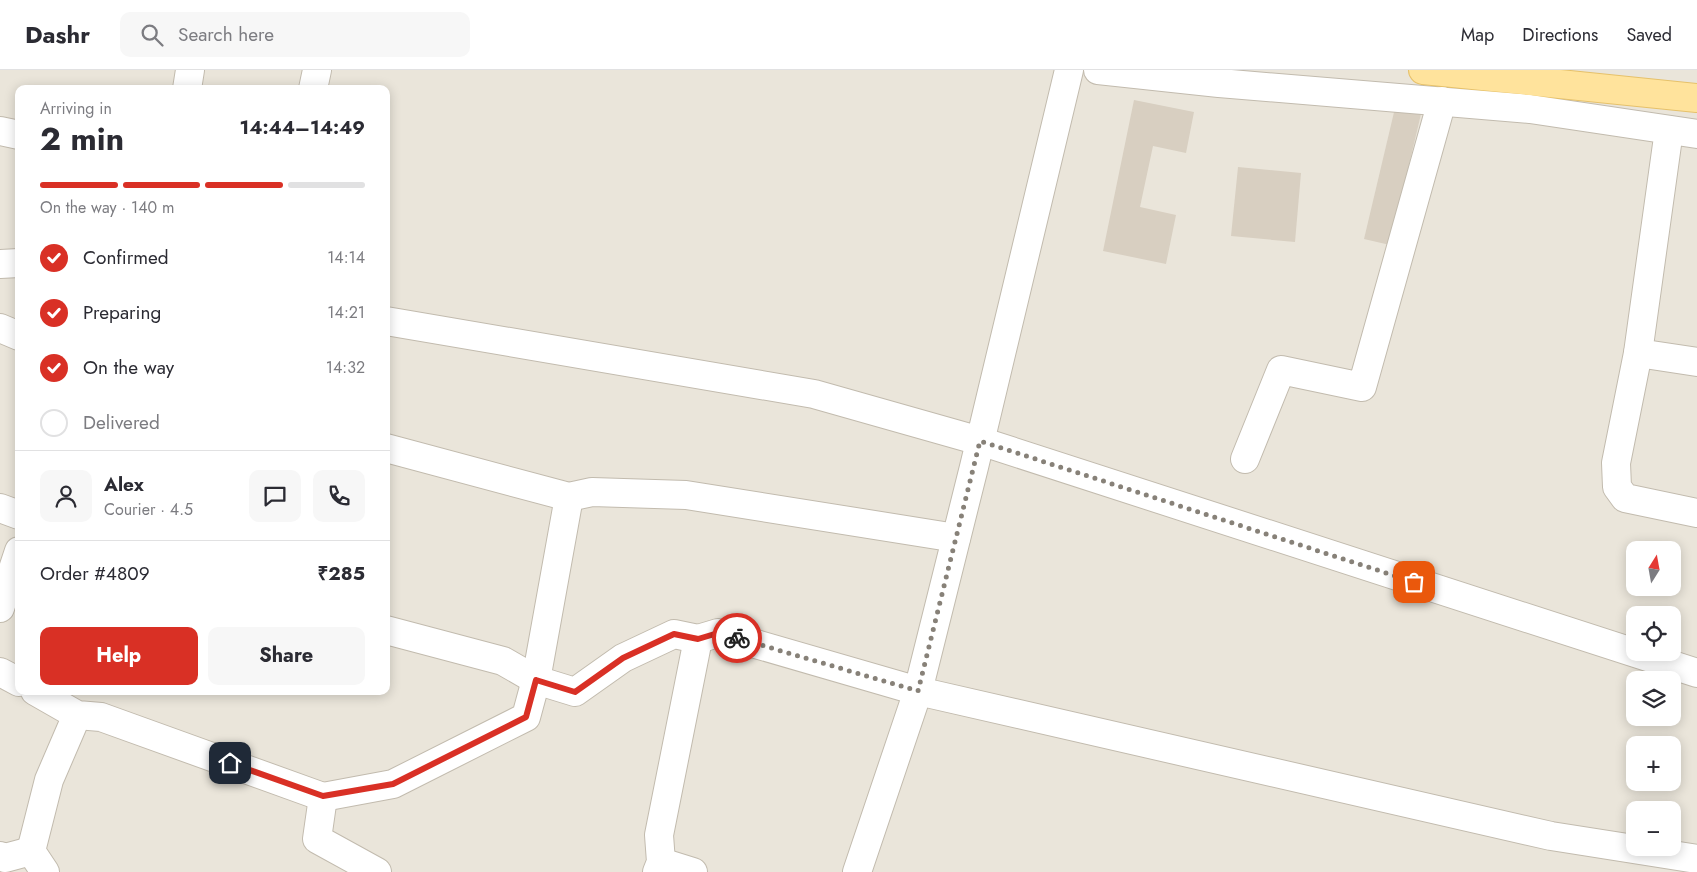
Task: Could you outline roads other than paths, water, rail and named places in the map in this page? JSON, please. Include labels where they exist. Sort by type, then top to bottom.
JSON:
[{"type":"main road","points":[[1423,70],[1697,98]]},
{"type":"street","points":[[188,85],[190,70]]},
{"type":"street","points":[[314,85],[317,70]]},
{"type":"street","points":[[857,872],[918,691],[1069,70]]},
{"type":"street","points":[[1098,70],[1219,83],[1530,109],[1697,134]]},
{"type":"street","points":[[1245,458],[1281,370],[1362,387],[1442,102]]},
{"type":"street","points":[[1669,130],[1638,353],[1616,462],[1617,487],[1625,498],[1697,513]]},
{"type":"street","points":[[0,131],[15,133]]},
{"type":"street","points":[[0,264],[15,263]]},
{"type":"street","points":[[390,322],[814,394],[980,441],[1697,673]]},
{"type":"street","points":[[0,328],[15,334]]},
{"type":"street","points":[[1638,353],[1697,362]]},
{"type":"street","points":[[390,449],[569,497],[592,492],[686,495],[956,538]]},
{"type":"street","points":[[42,695],[77,715],[101,717],[323,796],[393,784],[526,717],[536,680],[569,497]]},
{"type":"street","points":[[0,508],[15,514]]},
{"type":"street","points":[[0,608],[15,563]]},
{"type":"street","points":[[390,631],[503,661],[536,680],[575,692],[623,658],[674,634],[698,639],[718,633],[918,691],[1551,836],[1697,859]]},
{"type":"street","points":[[693,872],[659,867],[659,835],[698,639]]},
{"type":"street","points":[[0,672],[15,680]]},
{"type":"street","points":[[0,856],[38,862],[49,780],[77,715]]},
{"type":"street","points":[[323,796],[317,839],[377,872]]}]
